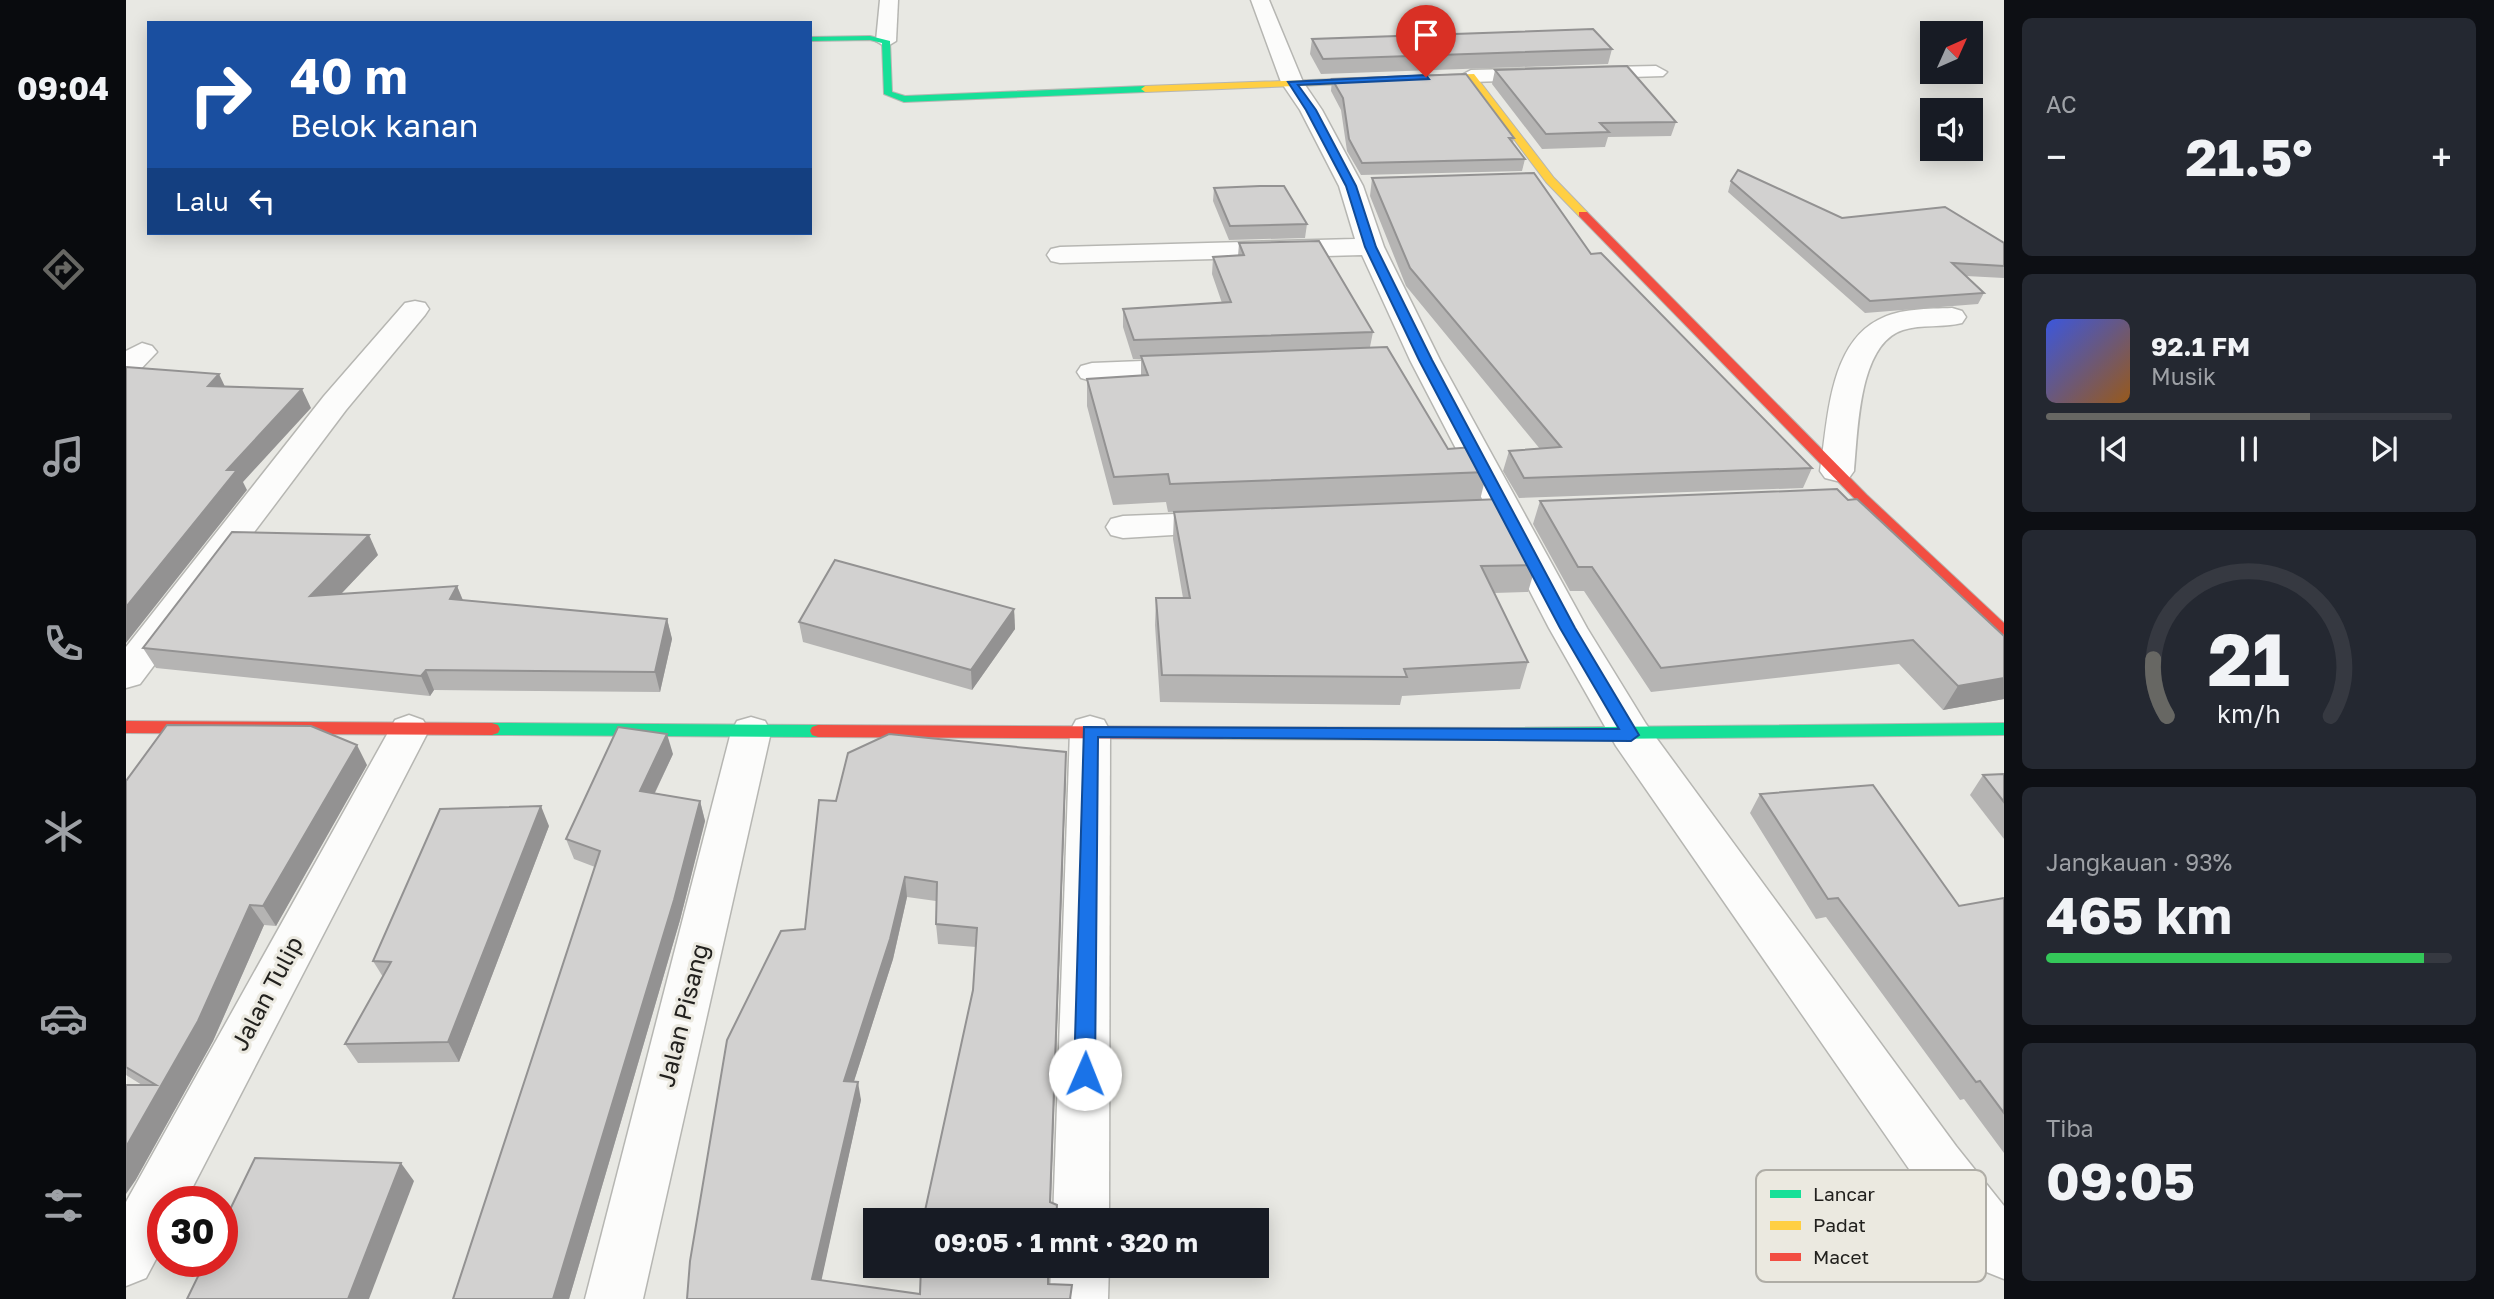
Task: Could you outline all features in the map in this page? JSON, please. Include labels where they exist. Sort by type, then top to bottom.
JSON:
[{"type":"street","points":[[889,0],[886,41],[888,94],[904,99],[1292,82],[1656,72]]},
{"type":"street","points":[[1259,0],[1292,82],[1364,185],[1371,247],[1412,360],[1506,510],[1568,628],[1631,735],[1942,1170]]},
{"type":"street","points":[[812,40],[870,38],[886,41]]},
{"type":"street","points":[[1471,76],[1550,180],[1829,485],[1862,498],[2004,632]]},
{"type":"street","points":[[1524,181],[1550,180]]},
{"type":"street","points":[[1060,256],[1371,247]]},
{"type":"street","points":[[126,674],[335,403],[415,309]]},
{"type":"street","points":[[1829,485],[1847,399],[1863,347],[1886,326],[1922,318],[1952,317]]},
{"type":"street","points":[[1092,372],[1217,368]]},
{"type":"street","points":[[1465,512],[1547,508]]},
{"type":"street","points":[[1123,527],[1259,521]]},
{"type":"street","points":[[126,727],[1631,735],[2004,729]]},
{"type":"street","name":"Jalan Tulip","points":[[126,1258],[409,730]]},
{"type":"street","points":[[1081,1208],[1090,731]]},
{"type":"street","name":"Jalan Pisang","points":[[614,1299],[751,732]]},
{"type":"street","points":[[1986,1228],[2004,1251]]},
{"type":"street","points":[[1079,1299],[1080,1278]]},
{"type":"building","points":[[1593,29],[1612,49],[1323,59],[1312,39]]},
{"type":"building","points":[[1627,66],[1676,122],[1600,123],[1609,132],[1546,134],[1495,70]]},
{"type":"building","points":[[1466,74],[1514,138],[1509,138],[1525,159],[1362,163],[1349,139],[1343,98],[1332,79]]},
{"type":"building","points":[[1738,170],[1842,218],[1945,207],[2004,243],[2004,266],[1952,263],[1984,293],[1870,301],[1731,181]]},
{"type":"building","points":[[1534,173],[1591,254],[1601,253],[1812,468],[1524,478],[1509,451],[1561,447],[1410,268],[1372,178]]},
{"type":"building","points":[[1284,186],[1307,224],[1230,226],[1214,188]]},
{"type":"building","points":[[1319,241],[1373,332],[1134,340],[1123,309],[1231,302],[1213,257],[1244,255],[1239,243]]},
{"type":"building","points":[[1387,347],[1448,449],[1473,447],[1487,472],[1170,484],[1168,474],[1114,477],[1087,379],[1148,375],[1141,356]]},
{"type":"building","points":[[126,367],[219,374],[208,386],[302,389],[227,470],[237,470],[126,607]]},
{"type":"building","points":[[1837,489],[1848,500],[1857,499],[2004,636],[2004,678],[1958,686],[1913,640],[1661,668],[1592,567],[1578,567],[1540,501]]},
{"type":"building","points":[[1501,499],[1536,565],[1481,566],[1528,662],[1404,669],[1407,677],[1162,675],[1156,598],[1190,598],[1174,512]]},
{"type":"building","points":[[232,532],[369,535],[310,596],[457,586],[450,599],[667,619],[655,672],[426,670],[421,676],[143,648]]},
{"type":"building","points":[[835,560],[1014,609],[971,670],[799,622]]},
{"type":"building","points":[[167,725],[311,726],[357,745],[263,906],[250,905],[198,1021],[126,1147],[126,1085],[156,1085],[126,1067],[126,781]]},
{"type":"building","points":[[618,727],[667,734],[640,791],[700,801],[674,900],[553,1299],[453,1299],[600,851],[566,839]]},
{"type":"building","points":[[889,734],[1066,752],[1050,1202],[1057,1205],[1057,1208],[926,1208],[973,990],[977,928],[936,924],[937,882],[905,877],[890,939],[844,1081],[858,1082],[812,1279],[920,1294],[921,1278],[1048,1278],[1048,1284],[1072,1285],[1070,1299],[687,1299],[690,1261],[727,1040],[781,931],[805,929],[819,800],[836,801],[848,753]]},
{"type":"building","points":[[2004,774],[2004,802],[1983,775]]},
{"type":"building","points":[[1873,785],[1959,906],[2004,898],[2004,1113],[1980,1081],[1976,1082],[1838,898],[1828,899],[1760,794]]},
{"type":"building","points":[[541,806],[448,1042],[345,1044],[391,962],[373,961],[440,809]]},
{"type":"building","points":[[255,1158],[401,1163],[348,1299],[187,1299],[198,1277],[238,1277],[238,1193]]},
{"type":"traffic: fast","points":[[812,39],[870,38],[886,41],[888,94],[904,99],[1145,89]]},
{"type":"traffic: fast","points":[[492,729],[818,731]]},
{"type":"traffic: fast","points":[[1509,734],[2004,729]]},
{"type":"traffic: slow","points":[[1145,89],[1471,76],[1550,180],[1583,214]]},
{"type":"traffic: slow","points":[[1222,733],[1509,734]]},
{"type":"traffic: jam","points":[[1583,214],[1862,498],[2004,632]]},
{"type":"traffic: jam","points":[[126,727],[492,729]]},
{"type":"traffic: jam","points":[[818,731],[1222,733]]},
{"type":"route","points":[[1085,1074],[1090,731],[1631,735],[1568,628],[1426,360],[1371,247],[1351,186],[1311,110],[1292,82],[1426,77]]}]
